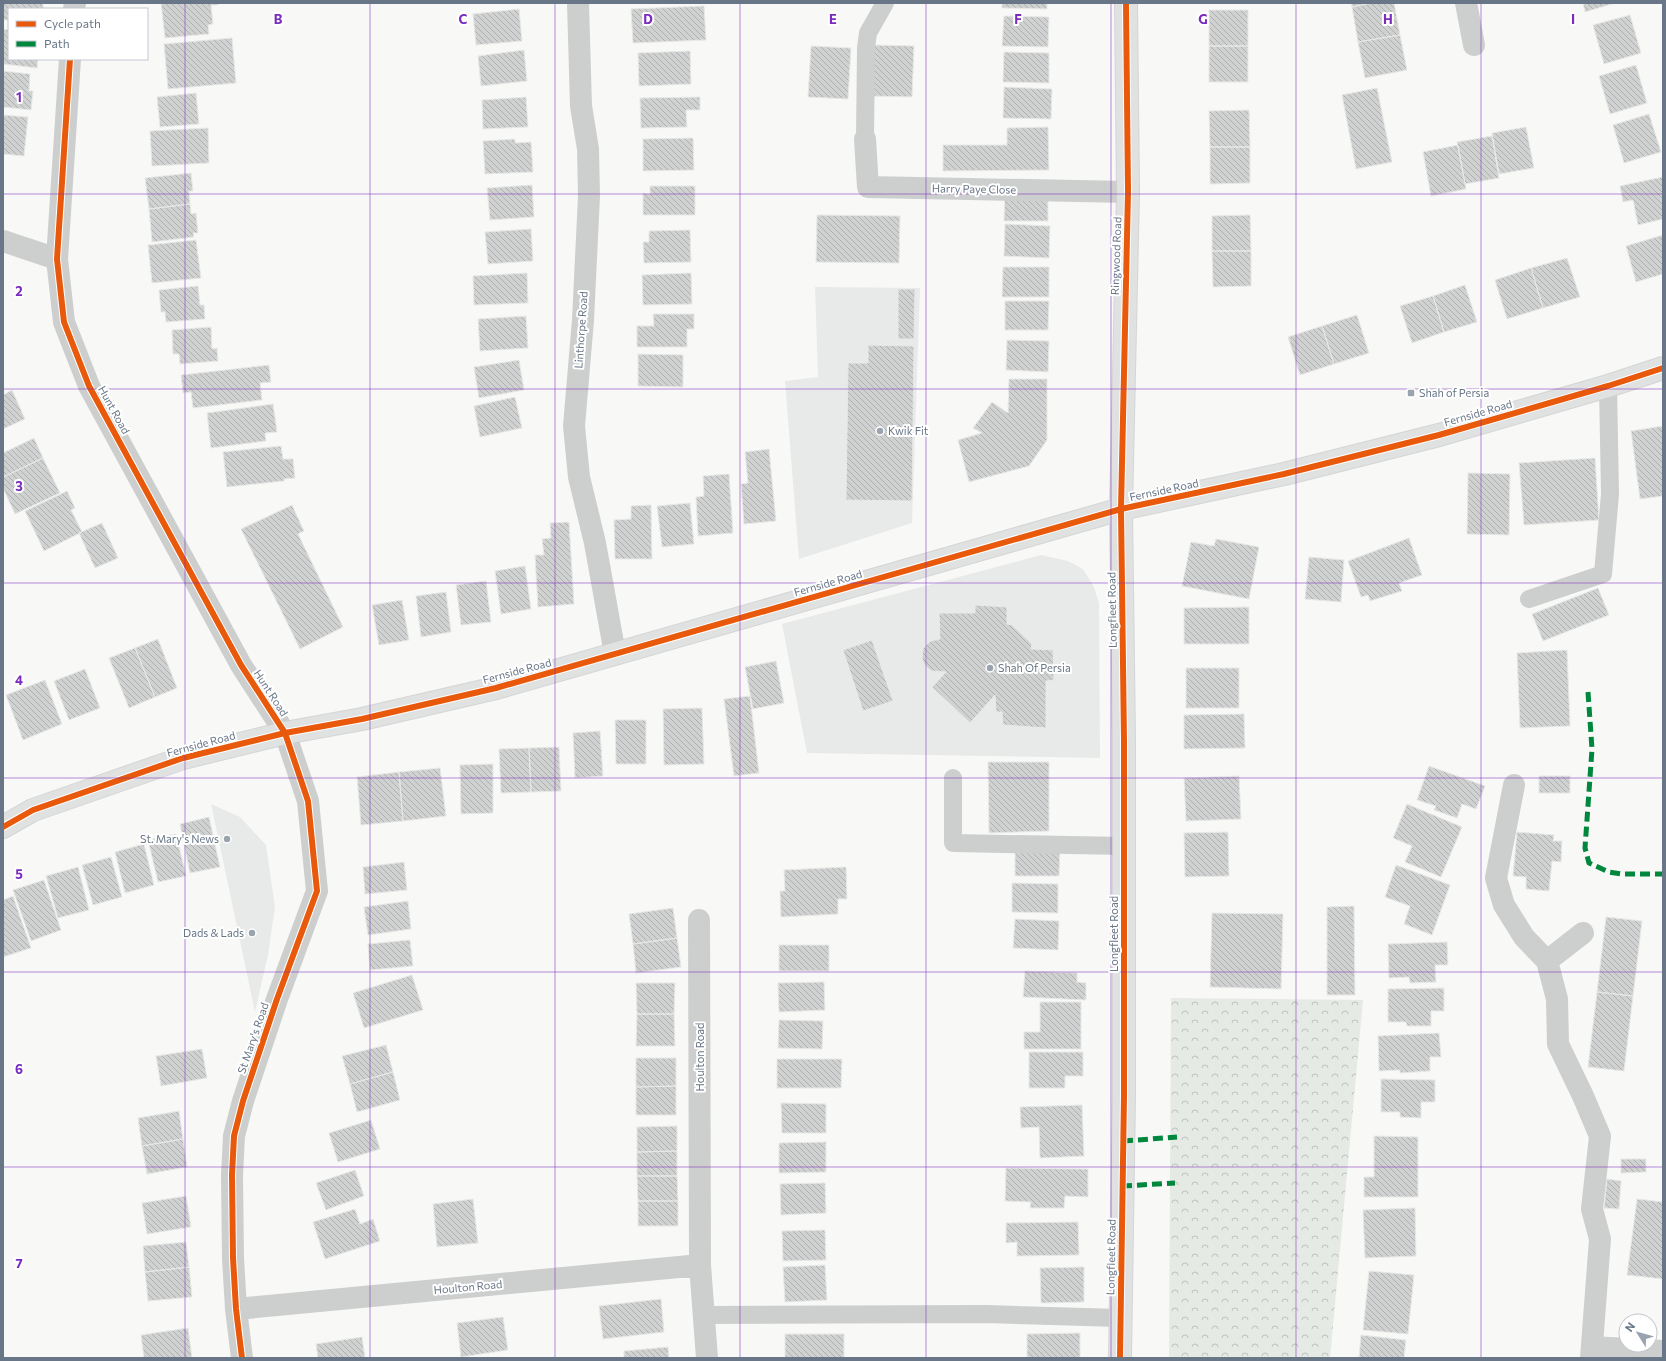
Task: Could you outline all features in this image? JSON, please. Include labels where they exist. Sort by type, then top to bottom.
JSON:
[{"type":"main road","name":"Ringwood Road","points":[[1121,509],[1128,192],[1126,3]]},
{"type":"main road","name":"Fernside Road","points":[[3,827],[34,810],[183,758],[286,733],[362,719],[496,688],[1121,509],[1284,474],[1439,435],[1608,386],[1663,368]]},
{"type":"main road","name":"Longfleet Road","points":[[1120,1358],[1119,1318],[1124,1096],[1124,846],[1121,509]]},
{"type":"street","name":"Linthorpe Road","points":[[578,3],[581,106],[588,149],[588,196],[583,320],[574,426],[579,477],[595,543],[615,654]]},
{"type":"street","points":[[1466,3],[1474,45]]},
{"type":"street","name":"Hunt Road","points":[[70,60],[57,259],[64,322],[89,386],[241,665],[286,733]]},
{"type":"street","name":"Harry Paye Close","points":[[865,139],[868,187],[1128,192]]},
{"type":"street","points":[[3,241],[57,259]]},
{"type":"street","name":"St Mary's Road","points":[[242,1358],[236,1309],[232,1175],[234,1136],[243,1101],[317,891],[308,801],[286,733]]},
{"type":"street","points":[[1514,785],[1496,878],[1504,905],[1524,937],[1547,961],[1557,999],[1558,1044],[1600,1136],[1592,1209],[1600,1239],[1592,1352],[1663,1351]]},
{"type":"street","name":"Houlton Road","points":[[699,920],[700,1266],[707,1358]]},
{"type":"street","points":[[1547,961],[1583,933]]},
{"type":"street","name":"Houlton Road","points":[[236,1309],[700,1266]]},
{"type":"lane","points":[[865,139],[866,48],[868,33],[885,3]]},
{"type":"lane","points":[[1529,600],[1603,574],[1610,494],[1608,386]]},
{"type":"lane","points":[[954,778],[953,843],[1124,846]]},
{"type":"lane","points":[[704,1314],[986,1314],[1119,1318]]},
{"type":"shaded area","points":[[815,287],[920,288],[912,523],[799,559],[785,381],[818,377]]},
{"type":"shaded area","points":[[1041,555],[1068,561],[1083,569],[1094,587],[1099,603],[1100,758],[807,753],[782,624]]},
{"type":"shaded area","points":[[211,804],[240,817],[266,845],[275,907],[268,955],[255,1012]]},
{"type":"green space","points":[[1171,998],[1363,1000],[1330,1358],[1169,1358]]},
{"type":"building","points":[[3,3],[43,3],[43,8],[8,8],[8,20],[3,20]]},
{"type":"building","points":[[161,3],[218,3],[218,5],[211,5],[213,24],[208,25],[209,34],[165,38]]},
{"type":"building","points":[[1002,3],[1047,3],[1047,9],[1002,8]]},
{"type":"building","points":[[1351,3],[1371,3],[1352,7]]},
{"type":"building","points":[[1371,3],[1394,3],[1400,35],[1358,42],[1352,7]]},
{"type":"building","points":[[1583,3],[1615,3],[1585,12]]},
{"type":"building","points":[[704,6],[706,40],[633,43],[631,9]]},
{"type":"building","points":[[519,9],[522,41],[476,45],[473,14]]},
{"type":"building","points":[[1209,10],[1248,10],[1248,46],[1209,46]]},
{"type":"building","points":[[1630,15],[1641,53],[1604,64],[1593,25]]},
{"type":"building","points":[[1004,16],[1049,17],[1048,47],[1002,46]]},
{"type":"building","points":[[3,29],[8,30],[8,60],[38,60],[37,68],[3,64]]},
{"type":"building","points":[[1400,35],[1407,70],[1365,78],[1358,42]]},
{"type":"building","points":[[232,38],[236,83],[168,89],[164,44]]},
{"type":"building","points":[[873,45],[914,46],[912,97],[871,96]]},
{"type":"building","points":[[811,46],[851,48],[848,99],[808,97]]},
{"type":"building","points":[[1209,46],[1248,46],[1248,82],[1209,82]]},
{"type":"building","points":[[524,50],[527,81],[481,86],[478,56]]},
{"type":"building","points":[[690,51],[691,84],[639,86],[638,53]]},
{"type":"building","points":[[1004,52],[1049,53],[1049,83],[1003,82]]},
{"type":"building","points":[[1636,65],[1647,103],[1610,114],[1599,76]]},
{"type":"building","points":[[3,71],[30,74],[29,91],[33,91],[31,110],[3,107]]},
{"type":"building","points":[[1004,87],[1052,89],[1051,119],[1003,118]]},
{"type":"building","points":[[1377,88],[1392,162],[1356,169],[1342,95]]},
{"type":"building","points":[[196,93],[199,124],[160,127],[157,97]]},
{"type":"building","points":[[526,97],[528,127],[483,129],[482,100]]},
{"type":"building","points":[[700,97],[700,110],[686,110],[687,127],[641,128],[640,98]]},
{"type":"building","points":[[1249,110],[1250,147],[1210,147],[1209,111]]},
{"type":"building","points":[[1649,114],[1661,152],[1624,163],[1613,125]]},
{"type":"building","points":[[3,115],[28,117],[24,156],[3,154]]},
{"type":"building","points":[[1048,127],[1049,170],[943,171],[943,145],[1007,145],[1007,128]]},
{"type":"building","points":[[1526,127],[1534,168],[1499,174],[1492,133]]},
{"type":"building","points":[[208,128],[209,163],[152,166],[150,131]]},
{"type":"building","points":[[1492,136],[1499,178],[1465,184],[1457,142]]},
{"type":"building","points":[[693,138],[694,170],[643,171],[643,139]]},
{"type":"building","points":[[515,139],[515,143],[531,142],[533,172],[485,174],[483,141]]},
{"type":"building","points":[[1458,145],[1466,189],[1431,196],[1423,152]]},
{"type":"building","points":[[1210,147],[1250,147],[1250,183],[1210,184]]},
{"type":"building","points":[[191,173],[193,191],[189,191],[190,204],[149,209],[145,178]]},
{"type":"building","points":[[1663,177],[1663,219],[1638,225],[1633,200],[1623,202],[1620,186]]},
{"type":"building","points":[[532,185],[534,217],[490,220],[487,188]]},
{"type":"building","points":[[650,186],[695,186],[695,215],[643,215],[643,193],[650,194]]},
{"type":"building","points":[[1005,192],[1048,192],[1048,221],[1004,221]]},
{"type":"building","points":[[190,204],[191,214],[196,213],[198,233],[193,233],[194,237],[152,242],[149,209]]},
{"type":"building","points":[[817,215],[900,216],[899,263],[816,262]]},
{"type":"building","points":[[1250,215],[1251,251],[1212,251],[1212,216]]},
{"type":"building","points":[[1005,224],[1050,226],[1049,258],[1004,256]]},
{"type":"building","points":[[531,229],[533,261],[488,264],[485,232]]},
{"type":"building","points":[[690,230],[691,262],[644,263],[643,242],[649,242],[649,231]]},
{"type":"building","points":[[1663,235],[1663,274],[1636,282],[1626,246]]},
{"type":"building","points":[[196,240],[201,278],[152,283],[148,245]]},
{"type":"building","points":[[1212,251],[1251,251],[1251,286],[1213,287]]},
{"type":"building","points":[[1567,258],[1580,297],[1543,308],[1531,268]]},
{"type":"building","points":[[1003,267],[1049,267],[1049,297],[1002,297]]},
{"type":"building","points":[[1531,268],[1543,308],[1507,319],[1495,280]]},
{"type":"building","points":[[527,273],[528,303],[474,305],[473,276]]},
{"type":"building","points":[[691,273],[692,304],[643,305],[642,275]]},
{"type":"building","points":[[1465,285],[1477,322],[1444,332],[1433,296]]},
{"type":"building","points":[[198,286],[200,305],[204,305],[205,319],[166,322],[165,312],[161,312],[159,290]]},
{"type":"building","points":[[898,289],[915,289],[914,339],[898,339]]},
{"type":"building","points":[[1433,296],[1444,332],[1412,343],[1400,306]]},
{"type":"building","points":[[1005,301],[1049,301],[1048,330],[1005,330]]},
{"type":"building","points":[[653,314],[694,314],[694,329],[687,329],[687,347],[637,347],[637,326],[654,326]]},
{"type":"building","points":[[1357,315],[1369,353],[1334,364],[1322,326]]},
{"type":"building","points":[[526,316],[528,348],[480,351],[478,319]]},
{"type":"building","points":[[1322,326],[1334,364],[1300,375],[1288,337]]},
{"type":"building","points":[[211,327],[212,349],[217,348],[218,361],[180,364],[179,354],[173,354],[172,330]]},
{"type":"building","points":[[1007,340],[1049,341],[1048,372],[1006,370]]},
{"type":"building","name":"Kwik Fit","points":[[868,345],[914,346],[912,501],[846,500],[848,363],[868,363]]},
{"type":"building","points":[[638,354],[683,355],[683,387],[638,386]]},
{"type":"building","points":[[519,360],[524,390],[479,398],[474,367]]},
{"type":"building","points":[[269,365],[271,382],[260,383],[262,400],[193,408],[191,392],[183,393],[181,375]]},
{"type":"building","points":[[1009,379],[1047,379],[1047,440],[1029,466],[969,482],[958,440],[982,433],[973,428],[992,402],[1008,413]]},
{"type":"building","points":[[12,390],[25,419],[3,429],[3,395]]},
{"type":"building","points":[[515,397],[522,428],[480,437],[474,406]]},
{"type":"building","points":[[273,404],[277,432],[265,433],[266,441],[211,448],[207,413]]},
{"type":"building","points":[[1663,426],[1663,496],[1640,499],[1631,431]]},
{"type":"building","points":[[34,438],[43,458],[3,477],[3,453]]},
{"type":"building","points":[[281,446],[283,459],[293,459],[295,478],[284,479],[284,481],[227,487],[223,452]]},
{"type":"building","points":[[769,449],[776,521],[744,524],[741,484],[748,483],[745,452]]},
{"type":"building","points":[[43,458],[60,493],[15,514],[3,488],[3,477]]},
{"type":"building","points":[[1595,458],[1599,520],[1524,525],[1519,463]]},
{"type":"building","points":[[1468,473],[1510,474],[1509,535],[1467,534]]},
{"type":"building","points":[[729,474],[733,533],[698,536],[696,497],[704,496],[703,476]]},
{"type":"building","points":[[67,491],[75,508],[71,510],[82,532],[44,551],[25,511]]},
{"type":"building","points":[[690,503],[694,544],[662,547],[657,506]]},
{"type":"building","points":[[292,505],[304,531],[298,534],[343,627],[300,649],[241,529]]},
{"type":"building","points":[[651,505],[652,559],[615,559],[614,520],[631,519],[631,506]]},
{"type":"building","points":[[569,522],[574,604],[538,607],[535,555],[544,555],[542,539],[551,538],[550,523]]},
{"type":"building","points":[[102,523],[118,558],[95,568],[79,533]]},
{"type":"building","points":[[1409,538],[1422,575],[1399,583],[1402,591],[1370,601],[1368,595],[1361,597],[1348,561]]},
{"type":"building","points":[[1216,539],[1259,547],[1249,599],[1182,586],[1191,542],[1214,546]]},
{"type":"building","points":[[1309,557],[1344,560],[1341,602],[1305,599]]},
{"type":"building","points":[[525,566],[531,609],[501,614],[495,571]]},
{"type":"building","points":[[486,581],[491,622],[461,625],[456,585]]},
{"type":"building","points":[[1598,588],[1609,615],[1543,641],[1532,614]]},
{"type":"building","points":[[446,592],[451,632],[421,637],[416,596]]},
{"type":"building","points":[[402,600],[409,640],[379,645],[372,605]]},
{"type":"building","name":"Shah Of Persia","points":[[975,605],[1007,607],[1007,624],[1012,625],[1032,644],[1031,649],[1053,650],[1054,680],[1046,681],[1046,728],[1003,725],[1002,712],[996,712],[995,695],[970,723],[932,687],[946,672],[931,671],[924,664],[922,658],[923,649],[927,644],[931,641],[940,639],[939,613],[975,613]]},
{"type":"building","points":[[1249,607],[1249,644],[1184,644],[1184,608]]},
{"type":"building","points":[[158,639],[177,688],[155,697],[135,648]]},
{"type":"building","points":[[872,640],[893,701],[863,711],[843,650]]},
{"type":"building","points":[[135,648],[155,697],[129,708],[109,658]]},
{"type":"building","points":[[1567,650],[1570,726],[1520,728],[1517,653]]},
{"type":"building","points":[[776,661],[784,703],[753,709],[745,667]]},
{"type":"building","points":[[1186,668],[1239,668],[1239,708],[1186,708]]},
{"type":"building","points":[[85,669],[100,708],[69,720],[54,681]]},
{"type":"building","points":[[45,680],[62,724],[23,740],[6,695]]},
{"type":"building","points":[[750,696],[759,773],[734,776],[724,699]]},
{"type":"building","points":[[702,708],[704,764],[664,765],[663,709]]},
{"type":"building","points":[[1244,714],[1245,748],[1184,749],[1184,715]]},
{"type":"building","points":[[615,720],[646,720],[646,764],[616,764]]},
{"type":"building","points":[[600,731],[603,776],[575,778],[573,733]]},
{"type":"building","points":[[559,747],[561,791],[531,792],[529,748]]},
{"type":"building","points":[[529,748],[531,792],[501,793],[499,749]]},
{"type":"building","points":[[988,762],[1049,762],[1049,831],[989,833]]},
{"type":"building","points":[[493,764],[493,813],[461,814],[460,765]]},
{"type":"building","points":[[1429,766],[1485,786],[1476,809],[1462,804],[1457,818],[1434,810],[1436,806],[1417,800]]},
{"type":"building","points":[[440,768],[446,816],[403,821],[399,772]]},
{"type":"building","points":[[399,772],[403,821],[361,825],[357,777]]},
{"type":"building","points":[[1239,776],[1241,819],[1186,821],[1184,778]]},
{"type":"building","points":[[1539,776],[1570,776],[1570,793],[1539,793]]},
{"type":"building","points":[[1407,804],[1462,827],[1441,877],[1405,862],[1412,846],[1393,838]]},
{"type":"building","points":[[209,817],[220,867],[190,873],[180,824]]},
{"type":"building","points":[[1228,832],[1229,876],[1185,877],[1184,833]]},
{"type":"building","points":[[1517,832],[1554,835],[1553,841],[1562,841],[1561,862],[1552,861],[1549,891],[1526,889],[1526,877],[1513,876]]},
{"type":"building","points":[[176,834],[186,876],[158,882],[148,840]]},
{"type":"building","points":[[144,844],[154,885],[125,893],[115,852]]},
{"type":"building","points":[[1015,847],[1060,848],[1059,876],[1015,876]]},
{"type":"building","points":[[111,857],[122,897],[93,905],[82,865]]},
{"type":"building","points":[[404,862],[407,890],[365,894],[363,867]]},
{"type":"building","points":[[1396,865],[1450,885],[1432,935],[1404,924],[1410,906],[1385,897]]},
{"type":"building","points":[[78,867],[89,910],[58,918],[46,876]]},
{"type":"building","points":[[846,867],[847,899],[838,899],[838,914],[781,917],[780,891],[785,891],[784,870]]},
{"type":"building","points":[[44,880],[61,930],[31,941],[13,890]]},
{"type":"building","points":[[1012,883],[1058,884],[1058,913],[1012,912]]},
{"type":"building","points":[[13,896],[31,948],[3,957],[3,900]]},
{"type":"building","points":[[408,901],[411,929],[368,935],[364,907]]},
{"type":"building","points":[[1354,906],[1355,995],[1327,995],[1327,907]]},
{"type":"building","points":[[673,908],[677,938],[633,944],[629,914]]},
{"type":"building","points":[[1212,913],[1283,914],[1281,989],[1210,987]]},
{"type":"building","points":[[1606,917],[1642,921],[1633,996],[1597,992]]},
{"type":"building","points":[[1015,919],[1059,921],[1058,950],[1013,948]]},
{"type":"building","points":[[677,938],[681,967],[636,973],[633,944]]},
{"type":"building","points":[[410,940],[413,966],[370,970],[368,944]]},
{"type":"building","points":[[1447,942],[1448,965],[1435,965],[1436,982],[1410,983],[1409,977],[1389,978],[1388,944]]},
{"type":"building","points":[[779,945],[829,945],[829,971],[779,971]]},
{"type":"building","points":[[1025,971],[1077,973],[1077,982],[1086,983],[1086,1000],[1023,997]]},
{"type":"building","points":[[412,975],[423,1010],[364,1028],[353,993]]},
{"type":"building","points":[[824,982],[825,1010],[779,1012],[778,983]]},
{"type":"building","points":[[636,983],[675,983],[674,1014],[637,1014]]},
{"type":"building","points":[[1444,988],[1444,1011],[1431,1011],[1431,1026],[1407,1026],[1406,1022],[1388,1022],[1388,989]]},
{"type":"building","points":[[1597,992],[1633,996],[1624,1071],[1588,1067]]},
{"type":"building","points":[[1040,1002],[1081,1002],[1081,1049],[1024,1049],[1024,1032],[1040,1032]]},
{"type":"building","points":[[637,1014],[674,1014],[675,1046],[636,1046]]},
{"type":"building","points":[[779,1020],[823,1021],[822,1049],[778,1048]]},
{"type":"building","points":[[1439,1033],[1441,1057],[1430,1057],[1430,1071],[1400,1073],[1400,1070],[1379,1071],[1378,1036]]},
{"type":"building","points":[[386,1045],[393,1072],[350,1084],[342,1056]]},
{"type":"building","points":[[202,1049],[207,1078],[161,1086],[156,1056]]},
{"type":"building","points":[[1029,1052],[1083,1052],[1083,1076],[1065,1076],[1065,1088],[1029,1088]]},
{"type":"building","points":[[636,1058],[676,1058],[676,1086],[636,1087]]},
{"type":"building","points":[[777,1059],[842,1059],[841,1088],[777,1088]]},
{"type":"building","points":[[393,1072],[400,1100],[357,1112],[350,1084]]},
{"type":"building","points":[[1381,1079],[1435,1080],[1435,1102],[1421,1102],[1421,1118],[1400,1117],[1400,1112],[1381,1112]]},
{"type":"building","points":[[676,1086],[676,1115],[636,1115],[636,1087]]},
{"type":"building","points":[[781,1103],[826,1104],[826,1133],[782,1133]]},
{"type":"building","points":[[1082,1105],[1084,1156],[1040,1158],[1039,1127],[1021,1128],[1020,1107]]},
{"type":"building","points":[[179,1111],[183,1139],[142,1146],[138,1118]]},
{"type":"building","points":[[371,1120],[380,1149],[338,1162],[329,1133]]},
{"type":"building","points":[[677,1126],[677,1151],[637,1152],[637,1127]]},
{"type":"building","points":[[1374,1136],[1418,1137],[1418,1197],[1364,1197],[1364,1177],[1374,1177]]},
{"type":"building","points":[[183,1139],[187,1167],[147,1174],[142,1146]]},
{"type":"building","points":[[826,1142],[826,1172],[779,1173],[779,1143]]},
{"type":"building","points":[[677,1151],[677,1176],[637,1176],[637,1152]]},
{"type":"building","points":[[1621,1159],[1646,1159],[1646,1172],[1621,1173]]},
{"type":"building","points":[[1006,1168],[1088,1169],[1088,1197],[1065,1196],[1064,1208],[1030,1208],[1031,1202],[1005,1201]]},
{"type":"building","points":[[355,1170],[364,1196],[326,1210],[316,1183]]},
{"type":"building","points":[[637,1176],[677,1176],[678,1201],[638,1201]]},
{"type":"building","points":[[1607,1179],[1621,1181],[1619,1209],[1604,1208]]},
{"type":"building","points":[[825,1183],[826,1213],[781,1215],[780,1184]]},
{"type":"building","points":[[186,1196],[191,1227],[147,1234],[142,1203]]},
{"type":"building","points":[[473,1199],[478,1243],[437,1247],[433,1204]]},
{"type":"building","points":[[1637,1199],[1663,1202],[1663,1279],[1627,1275]]},
{"type":"building","points":[[638,1201],[678,1201],[678,1226],[638,1226]]},
{"type":"building","points":[[1415,1208],[1416,1256],[1365,1258],[1363,1210]]},
{"type":"building","points":[[355,1209],[360,1224],[373,1219],[380,1241],[325,1259],[313,1222]]},
{"type":"building","points":[[1078,1222],[1079,1255],[1017,1256],[1017,1242],[1006,1243],[1006,1223]]},
{"type":"building","points":[[825,1230],[826,1260],[783,1261],[782,1231]]},
{"type":"building","points":[[186,1242],[189,1267],[145,1272],[143,1246]]},
{"type":"building","points":[[825,1265],[827,1300],[785,1302],[783,1267]]},
{"type":"building","points":[[189,1267],[192,1297],[148,1301],[145,1272]]},
{"type":"building","points":[[1084,1267],[1084,1302],[1041,1303],[1040,1268]]},
{"type":"building","points":[[1369,1271],[1414,1275],[1408,1334],[1363,1330]]},
{"type":"building","points":[[661,1299],[664,1332],[603,1339],[599,1306]]},
{"type":"building","points":[[503,1317],[508,1350],[461,1357],[457,1323]]},
{"type":"building","points":[[188,1328],[192,1358],[144,1358],[141,1335]]},
{"type":"building","points":[[1080,1333],[1080,1358],[1027,1358],[1027,1334]]},
{"type":"building","points":[[785,1334],[844,1334],[844,1358],[785,1358]]},
{"type":"building","points":[[1361,1335],[1406,1340],[1404,1358],[1359,1358]]},
{"type":"building","points":[[362,1337],[365,1358],[318,1358],[316,1344]]},
{"type":"building","points":[[668,1347],[669,1358],[624,1358],[624,1351]]},
{"type":"marked path","points":[[1588,692],[1592,749],[1585,848],[1589,863],[1609,872],[1622,874],[1663,874]]},
{"type":"marked path","points":[[1123,1141],[1177,1137]]},
{"type":"marked path","points":[[1122,1186],[1175,1183]]},
{"type":"cycle path","points":[[1120,1358],[1124,1096],[1124,741],[1121,509],[1128,192],[1126,3]]},
{"type":"cycle path","points":[[70,60],[57,259],[64,322],[89,386],[241,665],[285,733],[308,801],[317,891],[277,999],[243,1101],[234,1136],[232,1175],[233,1258],[236,1309],[242,1358]]},
{"type":"cycle path","points":[[3,827],[33,810],[183,758],[285,733],[362,719],[496,688],[1121,509],[1284,474],[1439,435],[1608,386],[1663,368]]},
{"type":"place","name":"Shah of Persia","points":[[1411,393]]},
{"type":"place","name":"Kwik Fit","points":[[880,431]]},
{"type":"place","name":"Shah Of Persia","points":[[990,668]]},
{"type":"place","name":"St. Mary's News","points":[[227,839]]},
{"type":"place","name":"Dads & Lads","points":[[252,933]]}]
